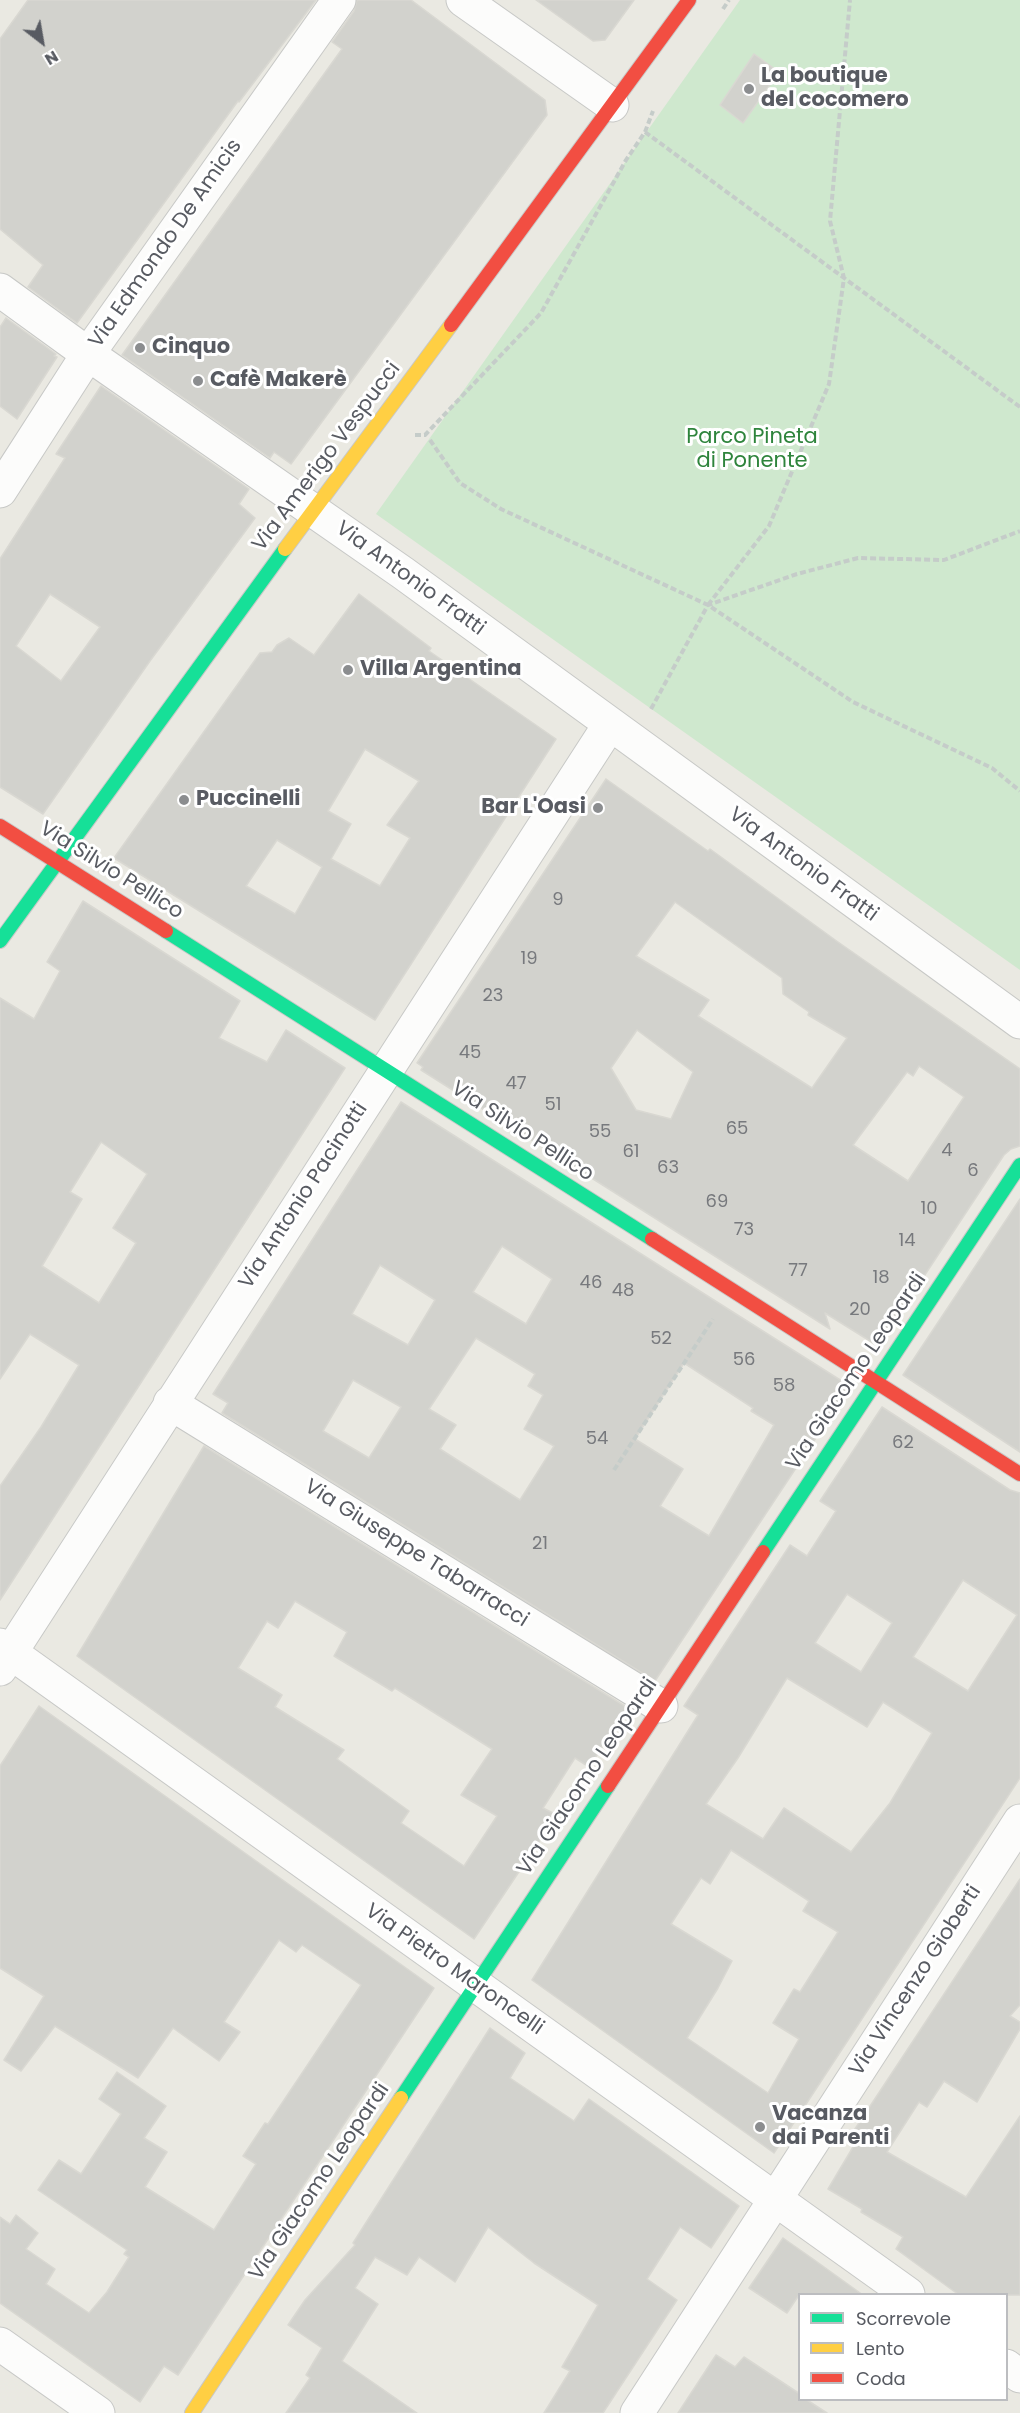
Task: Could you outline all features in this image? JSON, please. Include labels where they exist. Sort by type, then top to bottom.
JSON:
[{"type":"street","name":"Via Edmondo De Amicis","points":[[0,491],[88,354],[339,0]]},
{"type":"street","points":[[463,0],[612,105]]},
{"type":"street","name":"Via Amerigo Vespucci","points":[[0,941],[689,0]]},
{"type":"street","name":"Via Antonio Fratti","points":[[0,290],[88,354],[314,510],[1020,1022]]},
{"type":"street","name":"Via Antonio Pacinotti","points":[[4,1655],[610,723]]},
{"type":"street","name":"Via Silvio Pellico","points":[[0,826],[877,1381],[1020,1474]]},
{"type":"street","name":"Via Giacomo Leopardi","points":[[192,2413],[1020,1165]]},
{"type":"street","name":"Via Giuseppe Tabarracci","points":[[170,1403],[661,1706]]},
{"type":"street","name":"Via Pietro Maroncelli","points":[[4,1655],[776,2198],[905,2293]]},
{"type":"street","name":"Via Vincenzo Gioberti","points":[[637,2413],[1020,1821]]},
{"type":"street","points":[[0,2344],[98,2413]]},
{"type":"path","points":[[651,709],[708,605],[769,526],[829,384],[844,278],[830,221],[850,0]]},
{"type":"path","points":[[645,132],[1020,407]]},
{"type":"path","points":[[430,440],[460,483],[501,508],[708,605],[853,702],[992,768],[1020,791]]},
{"type":"path","points":[[708,605],[797,574],[858,558],[944,560],[1020,531]]},
{"type":"path","points":[[614,1470],[731,1290]]},
{"type":"green space","name":"Parco Pineta di Ponente","points":[[740,0],[1020,0],[1020,970],[376,514]]},
{"type":"building","points":[[28,0],[316,0],[238,101],[77,323],[28,287],[43,265],[0,229],[0,39]]},
{"type":"building","points":[[357,0],[411,0],[545,100],[547,115],[291,464],[274,452],[270,458],[122,355],[342,49],[332,42],[354,11]]},
{"type":"building","points":[[536,0],[634,0],[605,40],[593,41]]},
{"type":"building","name":"La boutique del cocomero","points":[[754,54],[779,72],[743,123],[720,105]]},
{"type":"building","points":[[6,318],[57,357],[17,419],[0,406],[0,327]]},
{"type":"building","points":[[101,386],[249,489],[239,504],[255,518],[150,661],[43,814],[0,787],[0,559],[65,458],[56,454]],"holes":[[[50,594],[100,627],[61,681],[16,646]]]},
{"type":"building","points":[[359,594],[431,648],[429,651],[556,739],[375,1020],[114,858],[260,653],[272,652],[277,645],[289,638],[314,655]],"holes":[[[365,749],[419,781],[387,825],[410,838],[380,886],[331,859],[351,824],[328,811]],[[277,840],[322,867],[295,914],[246,886]]]},
{"type":"building","points":[[606,779],[708,851],[710,849],[1020,1069],[1020,1146],[1004,1155],[878,1346],[825,1313],[830,1329],[421,1070],[423,1067],[417,1063]],"holes":[[[675,902],[782,978],[783,994],[809,1012],[808,1015],[847,1038],[812,1088],[698,1016],[709,1000],[636,956]],[[637,1030],[693,1072],[671,1119],[636,1110],[611,1068]],[[919,1066],[964,1097],[908,1181],[853,1145],[907,1072],[913,1076]]]},
{"type":"building","points":[[83,901],[240,1001],[219,1038],[267,1062],[286,1030],[345,1068],[0,1600],[0,1486],[41,1427],[79,1365],[30,1334],[0,1379],[0,998],[34,1019],[60,971],[47,962]],"holes":[[[101,1142],[147,1174],[113,1228],[136,1243],[99,1303],[42,1266],[82,1199],[70,1192]]]},
{"type":"building","points":[[401,1102],[845,1383],[847,1391],[655,1681],[222,1413],[228,1403],[213,1394]],"holes":[[[502,1246],[552,1279],[526,1324],[473,1292]],[[380,1265],[435,1300],[408,1345],[352,1314]],[[476,1338],[535,1374],[528,1386],[543,1395],[524,1429],[554,1446],[520,1500],[440,1449],[456,1425],[429,1409]],[[684,1363],[753,1408],[751,1411],[774,1425],[709,1536],[660,1506],[683,1469],[635,1439]],[[353,1380],[401,1407],[369,1458],[323,1431]]]},
{"type":"building","points":[[1020,1199],[1020,1452],[903,1375]]},
{"type":"building","points":[[882,1407],[1010,1490],[1020,1493],[1020,1778],[774,2153],[532,1980],[698,1715],[684,1706],[790,1545],[807,1556],[836,1511],[820,1501]],"holes":[[[963,1580],[1017,1615],[968,1691],[913,1657]],[[847,1594],[892,1623],[861,1672],[815,1643]],[[787,1678],[867,1727],[883,1702],[932,1733],[890,1803],[851,1852],[784,1808],[763,1839],[706,1804],[738,1758]],[[731,1850],[809,1901],[803,1911],[838,1932],[800,1992],[794,1989],[773,2023],[799,2039],[768,2093],[687,2038],[732,1961],[671,1924],[701,1878],[710,1884]]]},
{"type":"building","points":[[204,1446],[628,1708],[589,1767],[575,1758],[543,1808],[557,1815],[474,1939],[77,1656]],"holes":[[[295,1601],[347,1632],[334,1656],[392,1691],[395,1688],[492,1749],[461,1795],[497,1816],[464,1866],[401,1823],[409,1811],[337,1759],[344,1750],[275,1707],[282,1695],[238,1668],[267,1621],[278,1628]]]},
{"type":"building","points":[[39,1706],[434,1988],[178,2375],[164,2366],[140,2402],[0,2303],[0,2217],[10,2224],[16,2215],[38,2233],[26,2249],[55,2269],[46,2284],[89,2313],[107,2292],[129,2257],[124,2254],[127,2250],[38,2190],[59,2160],[81,2174],[121,2114],[99,2099],[117,2072],[166,2106],[144,2138],[167,2152],[145,2187],[214,2230],[256,2164],[243,2156],[265,2123],[268,2124],[361,1985],[302,1945],[296,1952],[279,1940],[224,2022],[240,2032],[219,2061],[173,2028],[138,2078],[55,2026],[21,2071],[4,2060],[44,1996],[0,1968],[0,1766]]},
{"type":"building","points":[[1020,1879],[1020,2005],[1010,2016],[1020,2022],[1020,2029],[977,2102],[944,2081],[927,2107],[919,2102],[887,2152],[966,2197],[1020,2116],[1020,2295],[956,2293],[896,2249],[903,2237],[828,2189],[856,2142],[849,2138]]},
{"type":"building","points":[[490,2028],[525,2053],[510,2078],[574,2121],[589,2099],[739,2206],[711,2248],[680,2227],[647,2279],[677,2300],[603,2413],[544,2413],[570,2371],[562,2367],[598,2305],[534,2263],[488,2227],[455,2282],[419,2257],[407,2275],[375,2257],[355,2288],[378,2304],[342,2361],[417,2413],[286,2413],[310,2378],[306,2375],[322,2348],[288,2325],[305,2300],[355,2245],[353,2243]]},
{"type":"building","points":[[783,2238],[860,2293],[798,2293],[787,2313],[749,2288]]},
{"type":"building","points":[[716,2355],[735,2367],[744,2357],[798,2393],[798,2401],[809,2401],[827,2413],[678,2413]]},
{"type":"traffic: fast","points":[[0,941],[285,549]]},
{"type":"traffic: fast","points":[[166,931],[652,1239]]},
{"type":"traffic: fast","points":[[763,1552],[1020,1165]]},
{"type":"traffic: fast","points":[[401,2098],[608,1786]]},
{"type":"traffic: slow","points":[[285,549],[451,325]]},
{"type":"traffic: slow","points":[[192,2413],[401,2098]]},
{"type":"traffic: jam","points":[[451,325],[689,0]]},
{"type":"traffic: jam","points":[[0,826],[166,931]]},
{"type":"traffic: jam","points":[[652,1239],[1020,1474]]},
{"type":"traffic: jam","points":[[608,1786],[763,1552]]},
{"type":"place","name":"La boutique del cocomero","points":[[749,89]]},
{"type":"place","name":"Cinquo","points":[[140,348]]},
{"type":"place","name":"Cafè Makerè","points":[[198,381]]},
{"type":"place","name":"Villa Argentina","points":[[348,670]]},
{"type":"place","name":"Puccinelli","points":[[184,800]]},
{"type":"place","name":"Bar L'Oasi","points":[[598,808]]},
{"type":"place","name":"Vacanza dai Parenti","points":[[760,2127]]}]
